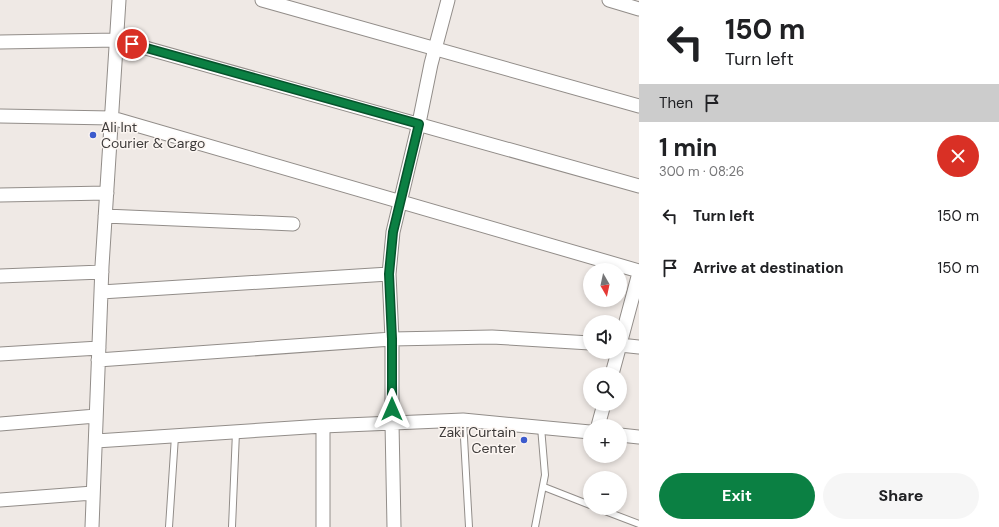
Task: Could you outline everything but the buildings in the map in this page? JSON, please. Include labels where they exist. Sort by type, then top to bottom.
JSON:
[{"type":"street","points":[[92,527],[102,272],[119,0]]},
{"type":"street","points":[[262,0],[639,106]]},
{"type":"street","points":[[394,527],[392,339],[389,274],[393,232],[419,124],[435,48],[448,0]]},
{"type":"street","points":[[609,0],[639,9]]},
{"type":"street","points":[[0,42],[117,40],[639,186]]},
{"type":"street","points":[[0,116],[112,118],[639,272],[627,318]]},
{"type":"street","points":[[0,195],[107,193]]},
{"type":"street","points":[[105,216],[293,224]]},
{"type":"street","points":[[0,276],[102,272]]},
{"type":"street","points":[[101,292],[389,274]]},
{"type":"street","points":[[0,354],[99,354],[392,339],[492,337],[583,343]]},
{"type":"street","points":[[627,346],[639,347]]},
{"type":"street","points":[[0,424],[96,416]]},
{"type":"street","points":[[96,441],[323,426],[463,420],[583,431]]},
{"type":"street","points":[[323,426],[323,527]]},
{"type":"street","points":[[627,436],[639,437]]},
{"type":"street","points":[[0,500],[93,494]]},
{"type":"lane","points":[[463,420],[469,527]]},
{"type":"lane","points":[[535,527],[546,475],[541,427]]},
{"type":"lane","points":[[232,527],[236,432]]},
{"type":"lane","points":[[169,527],[175,436]]},
{"type":"lane","points":[[544,487],[583,502]]},
{"type":"lane","points":[[616,515],[639,524]]},
{"type":"place","name":"Ali Int Courier & Cargo","points":[[93,135]]},
{"type":"place","name":"Zaki Curtain Center","points":[[524,440]]},
{"type":"route","points":[[132,44],[419,124],[393,232],[389,274],[392,339],[392,409]]}]
